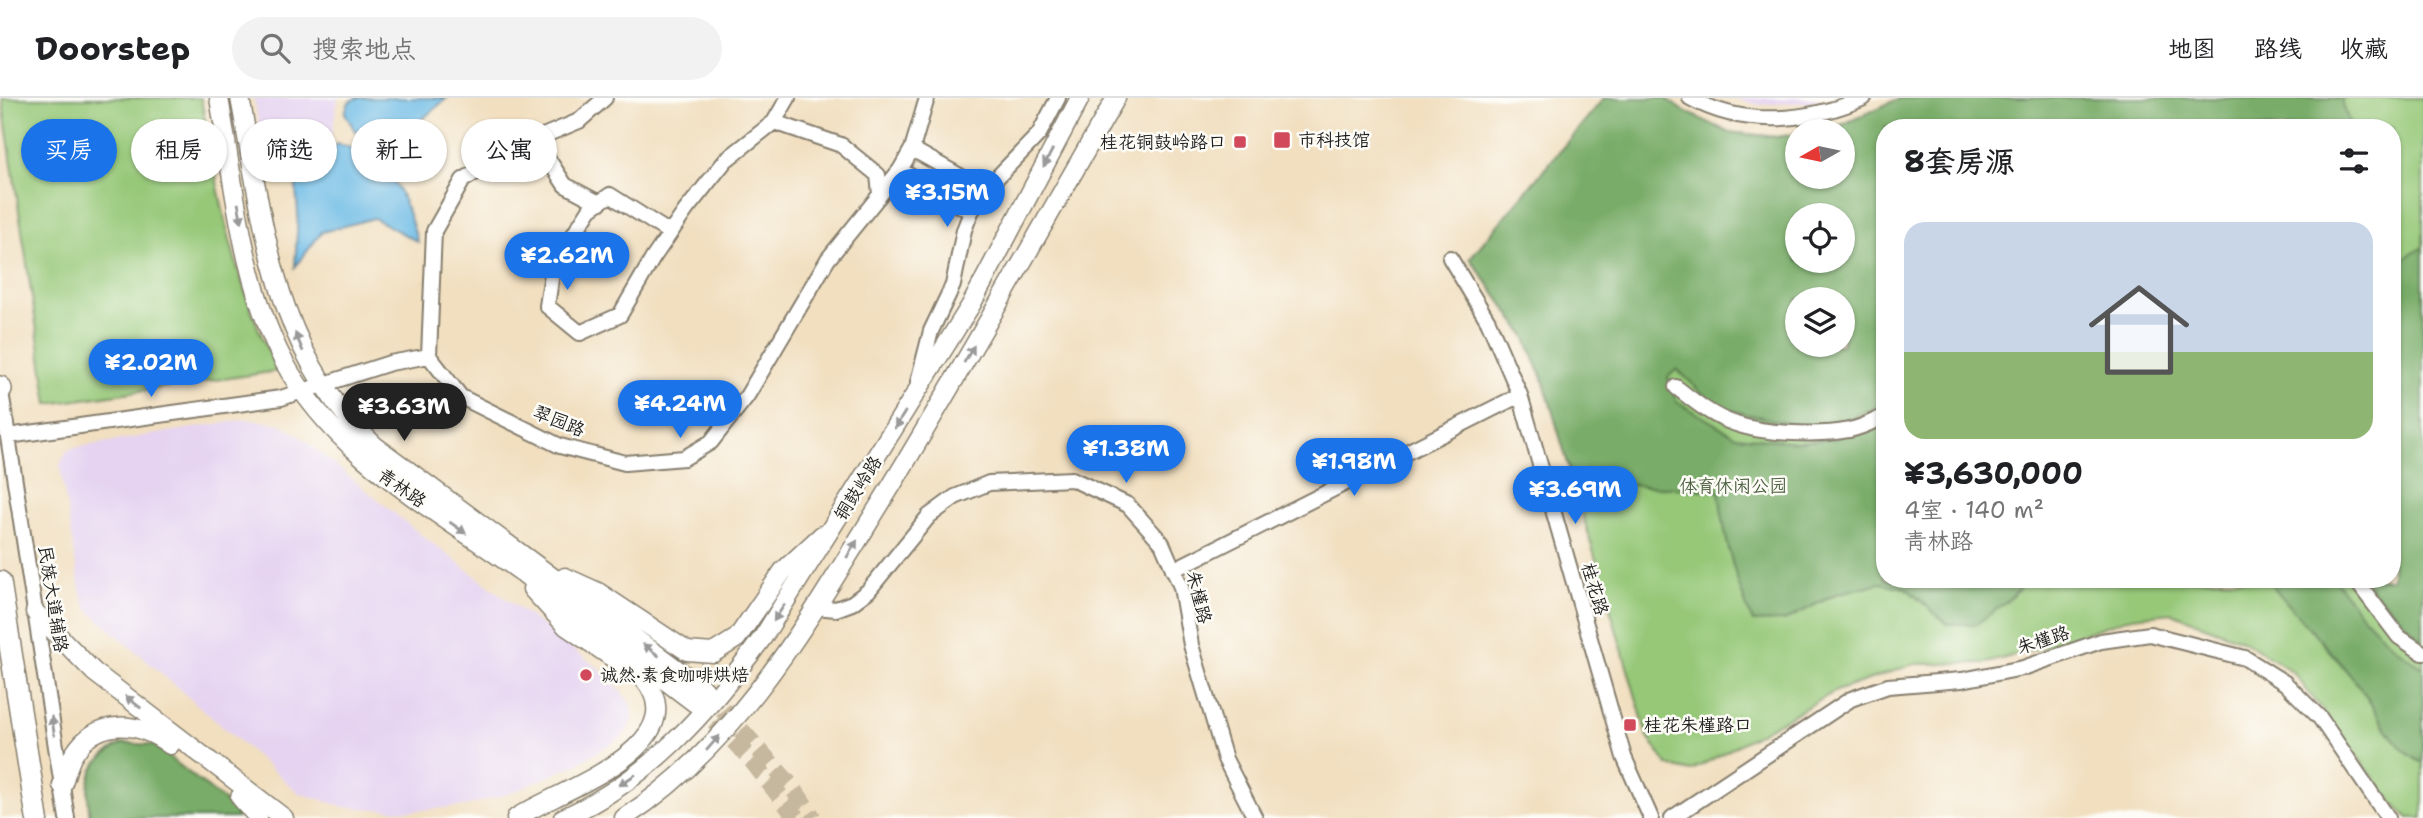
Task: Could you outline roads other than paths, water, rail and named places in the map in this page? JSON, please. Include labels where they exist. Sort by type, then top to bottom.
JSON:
[{"type":"highway","points":[[0,582],[37,818]]},
{"type":"main road","name":"青林路","points":[[219,98],[254,280],[282,358],[302,391],[344,442],[376,471],[700,696],[534,563],[375,446],[339,410],[305,357],[277,285],[240,98]]},
{"type":"main road","name":"铜鼓岭路","points":[[563,818],[634,776],[689,730],[725,689],[763,637],[971,305],[1080,98]]},
{"type":"main road","name":"铜鼓岭路","points":[[624,818],[662,793],[705,752],[747,705],[816,607],[919,441],[1115,98]]},
{"type":"main road","points":[[534,563],[598,592],[680,647],[694,653],[713,653],[737,638],[783,571],[838,521]]},
{"type":"main road","points":[[514,567],[551,613],[644,679],[652,691],[655,706],[649,732],[632,751],[591,780],[516,818]]},
{"type":"main road","points":[[35,612],[94,672],[284,818]]},
{"type":"main road","points":[[62,785],[73,755],[93,736],[120,726],[141,727],[155,734],[241,798],[258,818]]},
{"type":"street","points":[[557,130],[579,121],[606,98]]},
{"type":"street","points":[[670,233],[610,195],[590,209],[553,267],[547,306],[580,333],[620,315],[670,233],[726,160],[774,122],[788,98]]},
{"type":"street","name":"翠园路","points":[[429,356],[461,397],[560,446],[625,463],[684,458],[711,442],[740,405],[828,259],[900,170],[912,149],[927,98]]},
{"type":"street","points":[[915,396],[931,331],[953,285],[964,230],[971,212],[985,190],[1039,134],[1058,98]]},
{"type":"street","points":[[1690,98],[1714,112],[1763,119],[1815,116],[1864,98]]},
{"type":"street","points":[[774,122],[841,145],[878,175],[880,194]]},
{"type":"street","points":[[912,149],[985,190]]},
{"type":"street","points":[[900,170],[971,212]]},
{"type":"street","points":[[557,173],[565,185],[599,203]]},
{"type":"street","points":[[8,436],[281,398],[390,363],[429,356],[434,231],[462,182]]},
{"type":"street","name":"桂花路","points":[[1450,258],[1488,321],[1520,395],[1625,757],[1651,818]]},
{"type":"street","name":"民族大道辅路","points":[[0,387],[67,818]]},
{"type":"street","points":[[1676,387],[1706,410],[1737,425],[1810,433],[1850,430],[1876,420]]},
{"type":"street","points":[[1173,570],[1520,395]]},
{"type":"street","name":"朱槿路","points":[[816,607],[836,609],[852,603],[868,591],[929,516],[955,497],[989,483],[1022,479],[1072,479],[1128,505],[1161,543],[1181,587],[1191,645],[1225,759],[1255,818]]},
{"type":"street","points":[[2361,588],[2399,637],[2423,653]]},
{"type":"street","name":"朱槿路","points":[[1672,818],[1851,699],[1888,686],[1962,680],[2023,668],[2101,641],[2150,634],[2245,658],[2285,683],[2320,718],[2388,818]]},
{"type":"water","points":[[356,98],[447,98],[422,119],[351,119],[351,124],[345,113],[349,102]]},
{"type":"water","points":[[337,144],[351,148],[351,182],[394,182],[418,242],[374,218],[322,232],[295,267],[298,214],[296,182],[337,182]]},
{"type":"tunnel","points":[[705,690],[792,787],[813,818]]},
{"type":"tunnel","points":[[695,703],[747,754],[797,818]]},
{"type":"place","name":"市科技馆","points":[[1282,140]]},
{"type":"place","name":"桂花铜鼓岭路口","points":[[1240,142]]},
{"type":"place","name":"诚然·素食咖啡烘焙","points":[[586,675]]},
{"type":"place","name":"桂花朱槿路口","points":[[1630,725]]},
{"type":"park label","name":"体育休闲公园","points":[[1733,486]]}]
